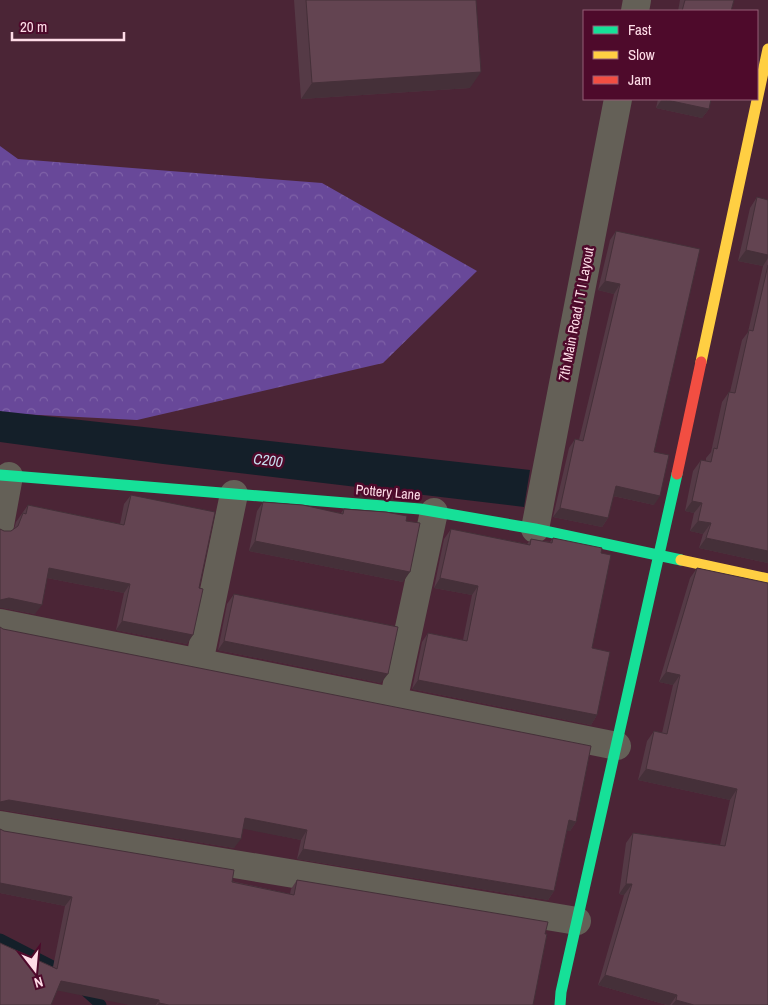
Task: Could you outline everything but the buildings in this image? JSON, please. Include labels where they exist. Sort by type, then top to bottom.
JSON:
[{"type":"street","points":[[758,96],[768,49]]},
{"type":"street","name":"7th Main Road I T I Layout","points":[[535,529],[618,100]]},
{"type":"street","points":[[560,1005],[757,100]]},
{"type":"street","points":[[0,525],[4,475]]},
{"type":"street","name":"Pottery Lane","points":[[4,475],[420,509],[535,529],[768,578]]},
{"type":"street","points":[[199,663],[234,494]]},
{"type":"street","points":[[393,702],[434,512]]},
{"type":"street","points":[[0,623],[617,746]]},
{"type":"street","points":[[0,825],[577,921]]},
{"type":"green space","points":[[0,146],[18,159],[322,183],[477,271],[383,363],[137,420],[0,413]]},
{"type":"water","points":[[0,411],[530,470],[524,507],[163,464],[0,442]]},
{"type":"waterway","name":"C200","points":[[0,939],[66,973]]},
{"type":"waterway","name":"C200","points":[[82,988],[101,1005]]},
{"type":"traffic: fast","points":[[560,1005],[561,992],[677,474]]},
{"type":"traffic: fast","points":[[0,475],[420,509],[535,529],[681,560]]},
{"type":"traffic: slow","points":[[758,96],[768,49]]},
{"type":"traffic: slow","points":[[701,362],[757,100]]},
{"type":"traffic: slow","points":[[681,560],[768,579]]},
{"type":"traffic: jam","points":[[677,474],[701,362]]}]
